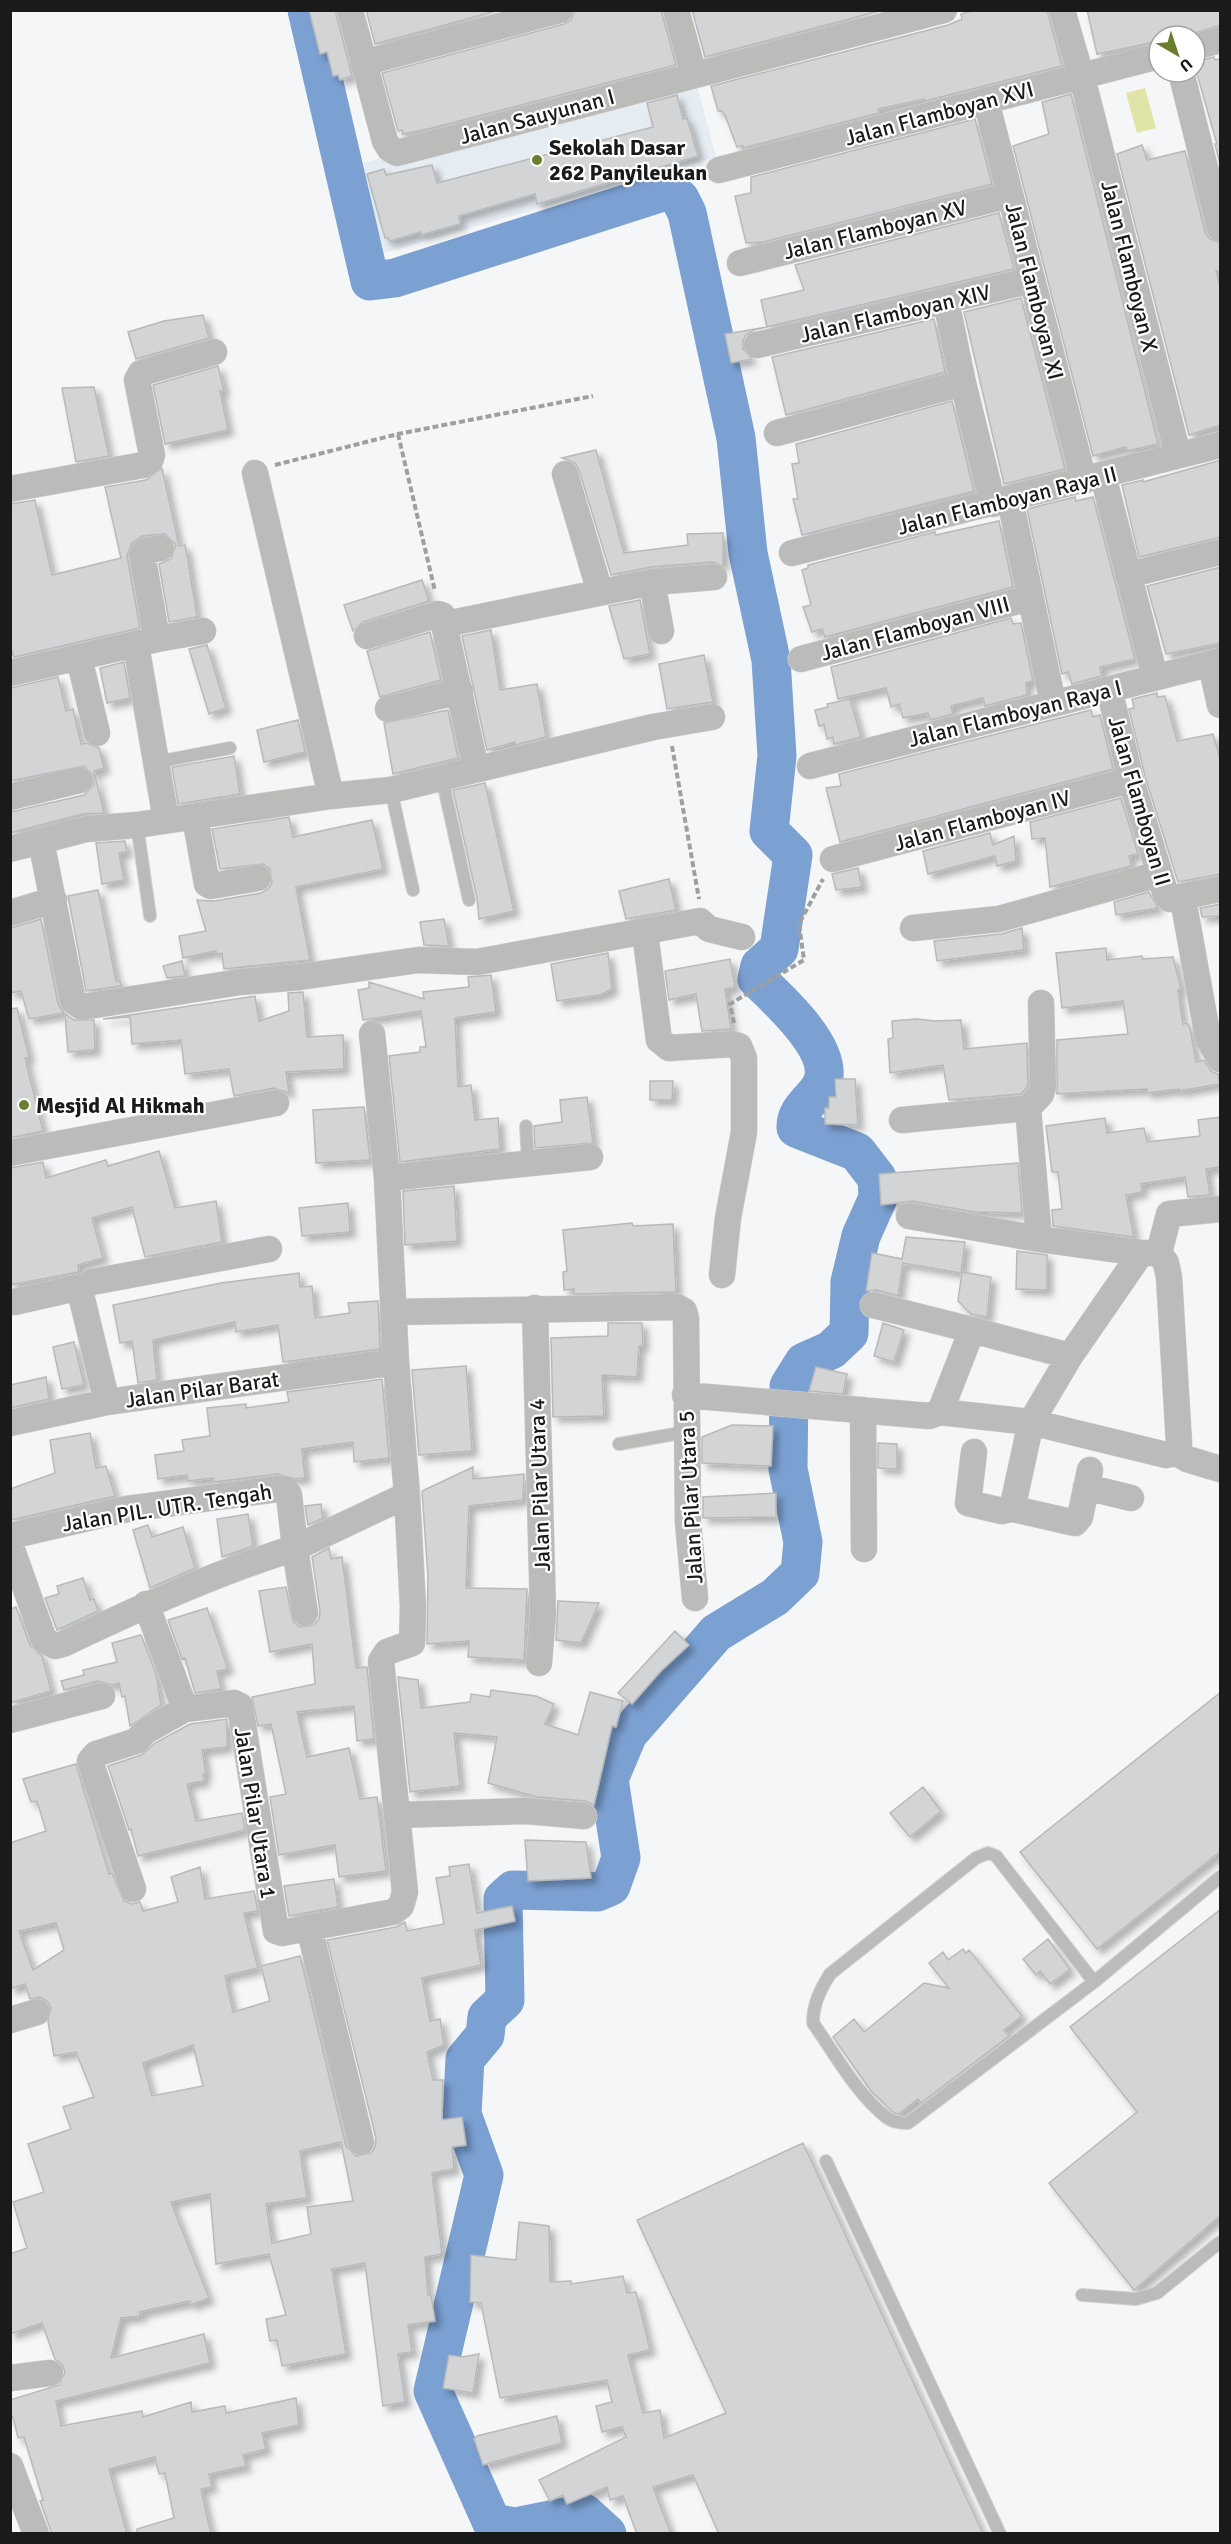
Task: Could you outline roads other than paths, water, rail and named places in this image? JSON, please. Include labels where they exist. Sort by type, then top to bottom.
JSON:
[{"type":"street","points":[[350,10],[363,63],[560,10]]},
{"type":"street","points":[[676,10],[694,75],[944,10]]},
{"type":"street","name":"Jalan Flamboyan X","points":[[1062,10],[1082,76],[1178,455]]},
{"type":"street","name":"Jalan Flamboyan XVI","points":[[719,170],[1147,59]]},
{"type":"street","name":"Jalan Sauyunan I","points":[[363,63],[385,141],[390,149],[397,153],[694,75]]},
{"type":"street","points":[[1186,84],[1211,148],[1221,228]]},
{"type":"street","name":"Jalan Flamboyan XI","points":[[986,101],[1032,280],[1093,479],[1128,574],[1155,677]]},
{"type":"street","name":"Jalan Flamboyan XV","points":[[740,263],[1010,195]]},
{"type":"street","name":"Jalan Flamboyan XIV","points":[[757,345],[1032,280]]},
{"type":"street","points":[[946,301],[963,383],[1002,502],[1029,598],[1053,703]]},
{"type":"street","points":[[10,489],[143,465],[150,461],[152,455],[137,380],[141,373],[214,352]]},
{"type":"street","points":[[777,433],[963,383]]},
{"type":"street","name":"Jalan Flamboyan Raya II","points":[[792,553],[1002,502],[1221,445]]},
{"type":"street","points":[[255,473],[331,796]]},
{"type":"street","points":[[565,474],[600,592]]},
{"type":"street","points":[[161,548],[144,550],[142,554],[146,642],[156,762],[166,820]]},
{"type":"street","points":[[1128,574],[1221,552]]},
{"type":"street","points":[[367,636],[443,619],[652,582],[714,577]]},
{"type":"street","points":[[652,582],[661,631]]},
{"type":"street","name":"Jalan Flamboyan VIII","points":[[801,658],[1029,598]]},
{"type":"street","points":[[443,619],[476,769]]},
{"type":"street","points":[[11,670],[203,631]]},
{"type":"street","points":[[79,658],[97,733]]},
{"type":"street","points":[[1216,663],[1221,705]]},
{"type":"street","name":"Jalan Flamboyan Raya I","points":[[810,766],[1216,663]]},
{"type":"street","name":"Jalan Flamboyan II","points":[[1109,689],[1131,780],[1159,874],[1170,899],[1183,898]]},
{"type":"street","points":[[388,709],[460,691]]},
{"type":"street","points":[[10,849],[87,829],[137,825],[331,796],[391,790],[668,725],[712,717]]},
{"type":"street","points":[[10,797],[80,780]]},
{"type":"street","name":"Jalan Flamboyan IV","points":[[833,859],[1131,780]]},
{"type":"street","points":[[195,817],[204,881],[207,884],[211,886],[258,878]]},
{"type":"street","points":[[41,841],[73,1001],[82,1007],[260,979],[300,977],[418,960],[477,962],[645,933],[700,921],[709,929],[742,937]]},
{"type":"street","points":[[913,928],[999,919],[1159,874]]},
{"type":"street","points":[[1221,889],[1183,898],[1209,1038],[1221,1059]]},
{"type":"street","points":[[10,913],[54,900]]},
{"type":"street","points":[[645,933],[659,1040],[669,1048],[727,1043],[739,1046],[744,1058],[744,1132],[728,1218],[722,1275]]},
{"type":"street","points":[[902,1120],[1028,1108],[1041,1094],[1043,1087],[1041,1003]]},
{"type":"street","points":[[372,1034],[387,1178],[396,1362],[407,1495],[413,1640],[408,1646],[387,1652],[381,1661],[397,1815],[526,1811],[584,1815]]},
{"type":"street","points":[[10,1154],[276,1103]]},
{"type":"street","points":[[1028,1108],[1039,1239]]},
{"type":"street","points":[[387,1178],[590,1157]]},
{"type":"street","points":[[1015,1508],[1012,1502],[1031,1422],[1070,1356],[1150,1253],[1168,1214],[1221,1209]]},
{"type":"street","points":[[909,1216],[1039,1239],[1150,1253],[1168,1269],[1179,1443],[1177,1453]]},
{"type":"street","points":[[14,1302],[85,1286],[92,1282],[269,1249]]},
{"type":"street","points":[[85,1286],[81,1295],[107,1402]]},
{"type":"street","points":[[873,1305],[1070,1356]]},
{"type":"street","name":"Jalan Pilar Utara 5","points":[[535,1308],[677,1307],[684,1311],[686,1319],[687,1522],[695,1598]]},
{"type":"street","points":[[394,1312],[535,1308]]},
{"type":"street","name":"Jalan Pilar Utara 4","points":[[535,1308],[543,1613],[539,1663]]},
{"type":"street","points":[[940,1412],[972,1330]]},
{"type":"street","name":"Jalan Pilar Barat","points":[[10,1423],[107,1402],[396,1362]]},
{"type":"street","points":[[685,1395],[929,1416],[940,1412],[1031,1422],[1166,1455],[1177,1453],[1187,1460],[1221,1469]]},
{"type":"street","points":[[863,1410],[864,1549]]},
{"type":"street","points":[[974,1452],[968,1503],[1002,1511],[1015,1508],[1075,1523],[1080,1517],[1088,1479],[1131,1498]]},
{"type":"street","name":"Jalan PIL. UTR. Tengah","points":[[10,1536],[127,1509],[285,1489],[289,1495],[296,1548]]},
{"type":"street","points":[[10,1544],[44,1640],[49,1644],[63,1644],[146,1604],[272,1554],[296,1548],[407,1495]]},
{"type":"street","points":[[296,1548],[305,1614]]},
{"type":"street","points":[[133,1889],[90,1761],[96,1754],[136,1741],[146,1731],[185,1709],[146,1604]]},
{"type":"street","points":[[10,1720],[102,1696]]},
{"type":"street","name":"Jalan Pilar Utara 1","points":[[185,1709],[234,1703],[240,1706],[273,1925],[276,1931],[282,1933],[393,1912],[401,1906],[405,1892],[397,1815]]},
{"type":"street","points":[[309,1927],[361,2142]]},
{"type":"street","points":[[10,2020],[37,2012]]},
{"type":"street","points":[[10,2378],[50,2373]]},
{"type":"street","points":[[10,2466],[36,2534]]},
{"type":"lane","points":[[156,762],[230,748]]},
{"type":"lane","points":[[442,778],[469,900]]},
{"type":"lane","points":[[391,790],[413,890]]},
{"type":"lane","points":[[137,825],[150,916]]},
{"type":"lane","points":[[526,1126],[528,1162]]},
{"type":"lane","points":[[619,1444],[686,1432]]},
{"type":"lane","points":[[1094,1982],[996,1856],[988,1853],[976,1858],[830,1974],[813,2011],[813,2023],[862,2091],[886,2117],[897,2122],[908,2123],[1094,1982],[1221,1877]]},
{"type":"lane","points":[[826,2161],[1000,2534]]},
{"type":"lane","points":[[1082,2295],[1136,2299],[1156,2293],[1221,2242]]},
{"type":"waterway","points":[[307,10],[370,281],[395,278],[669,190],[680,199],[687,213],[736,438],[748,553],[771,660],[777,756],[769,831],[793,855],[779,949],[760,966],[757,979],[802,1025],[820,1054],[824,1068],[823,1081],[799,1114],[796,1128],[857,1152],[877,1178],[878,1198],[861,1236],[850,1282],[849,1333],[831,1350],[804,1362],[789,1386],[788,1469],[803,1542],[800,1573],[775,1597],[716,1633],[628,1734],[609,1779],[621,1858],[611,1886],[597,1892],[513,1890],[503,1899],[505,2000],[487,2017],[485,2035],[465,2059],[462,2114],[484,2175],[433,2391],[492,2523],[515,2527],[584,2513],[607,2534]]},
{"type":"place","name":"Sekolah Dasar 262 Panyileukan","points":[[537,160]]},
{"type":"place","name":"Mesjid Al Hikmah","points":[[24,1105]]}]
